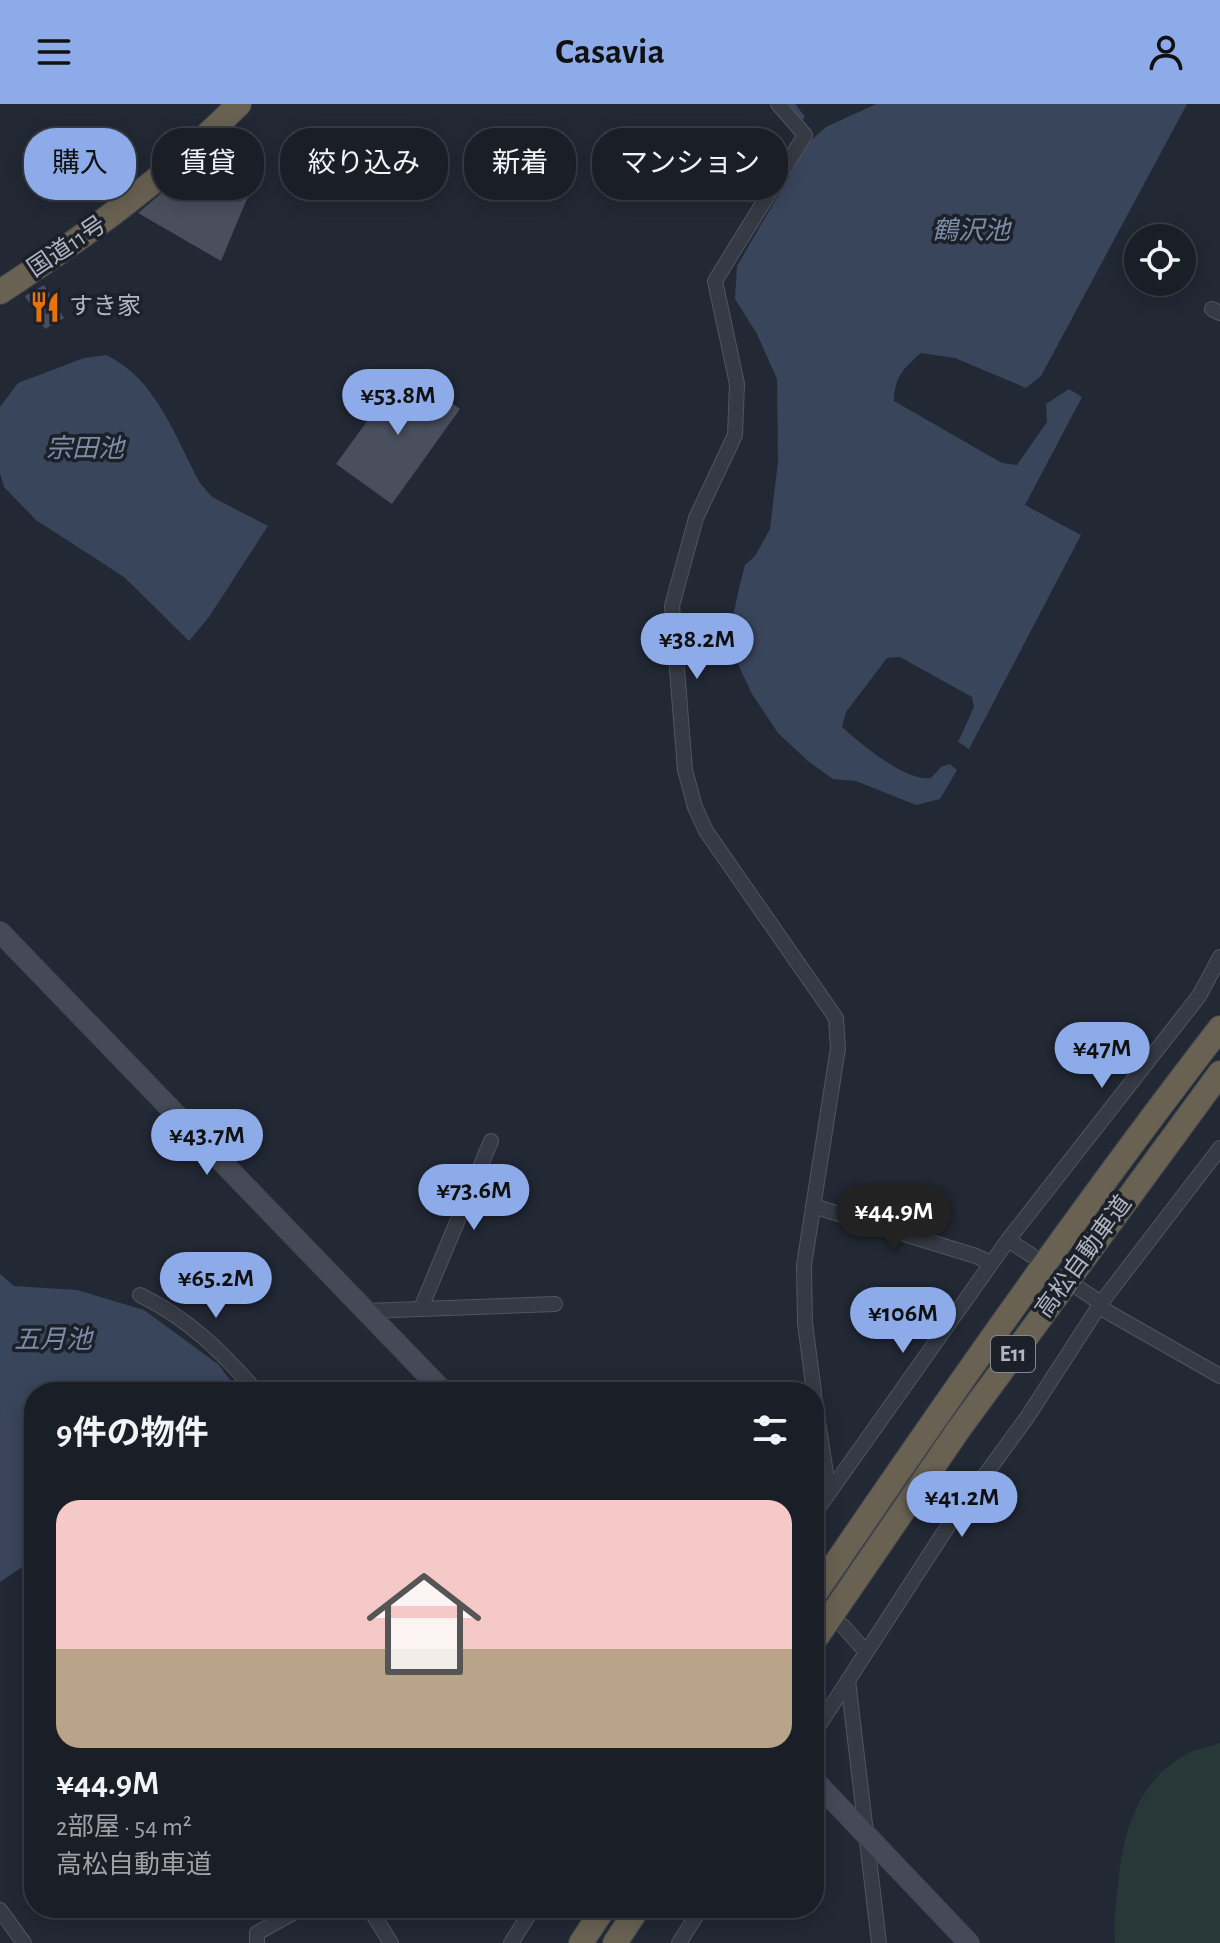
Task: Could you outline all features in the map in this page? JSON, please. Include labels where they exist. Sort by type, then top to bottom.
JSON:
[{"type":"highway","name":"国道11号","points":[[0,292],[120,210],[192,150],[239,104]]},
{"type":"highway","name":"高松自動車道","points":[[824,1580],[943,1405],[1083,1209],[1220,1028]]},
{"type":"highway","name":"高松自動車道","points":[[824,1626],[987,1390],[1220,1073]]},
{"type":"highway","points":[[581,1943],[597,1918]]},
{"type":"highway","points":[[615,1943],[631,1918]]},
{"type":"street","points":[[778,104],[805,135],[715,281],[737,384],[735,435],[696,518],[672,606],[685,770],[695,807],[706,831],[836,1018],[838,1048],[804,1265],[805,1323],[813,1382]]},
{"type":"street","points":[[0,932],[434,1382]]},
{"type":"street","points":[[824,1500],[1008,1240],[1199,996],[1220,957]]},
{"type":"street","points":[[421,1308],[491,1141]]},
{"type":"street","points":[[824,1717],[950,1523],[1028,1416],[1100,1305],[1220,1148]]},
{"type":"street","points":[[813,1206],[991,1263]]},
{"type":"street","points":[[1008,1240],[1031,1255]]},
{"type":"street","points":[[1080,1289],[1100,1305],[1220,1376]]},
{"type":"street","points":[[140,1295],[172,1310],[202,1332],[248,1382]]},
{"type":"street","points":[[366,1311],[555,1304]]},
{"type":"street","points":[[824,1460],[829,1493]]},
{"type":"street","points":[[843,1626],[866,1652]]},
{"type":"street","points":[[848,1680],[879,1943]]},
{"type":"street","points":[[824,1790],[969,1943]]},
{"type":"street","points":[[0,1910],[24,1943]]},
{"type":"street","points":[[257,1943],[257,1933],[284,1918]]},
{"type":"street","points":[[375,1918],[391,1943]]},
{"type":"street","points":[[511,1943],[527,1918]]},
{"type":"street","points":[[679,1943],[695,1918]]},
{"type":"shaded area","points":[[1220,1743],[1220,1943],[1115,1943],[1122,1857],[1137,1807],[1145,1792],[1169,1766],[1189,1753]]},
{"type":"water","name":"鶴沢池","points":[[876,104],[1187,104],[1041,376],[1026,388],[955,358],[921,353],[898,379],[894,401],[1002,463],[1017,465],[1047,422],[1046,404],[1069,389],[1082,397],[1025,505],[1081,535],[969,749],[958,742],[974,707],[972,697],[900,657],[887,658],[846,712],[842,727],[897,768],[921,778],[931,778],[941,767],[950,764],[957,770],[940,799],[916,805],[856,781],[833,779],[808,761],[778,733],[752,694],[735,658],[731,626],[740,584],[745,565],[755,556],[770,529],[778,461],[777,379],[757,334],[735,299],[737,266],[775,200],[788,200],[788,178],[809,142],[826,127]]},
{"type":"water","name":"宗田池","points":[[106,355],[123,365],[151,393],[200,483],[212,497],[268,526],[209,617],[189,641],[124,577],[36,520],[4,487],[0,473],[0,407],[18,383],[84,358]]},
{"type":"water","name":"五月池","points":[[0,1274],[14,1286],[77,1290],[144,1310],[219,1365],[232,1382],[24,1382],[24,1566],[0,1582]]},
{"type":"building","points":[[153,200],[247,200],[221,261],[138,213]]},
{"type":"building","name":"すき家","points":[[44,285],[64,318],[45,329],[25,296]]},
{"type":"building","points":[[405,369],[460,409],[392,504],[336,464]]},
{"type":"waterway","points":[[792,104],[802,117]]},
{"type":"place","name":"すき家","points":[[45,307]]}]
